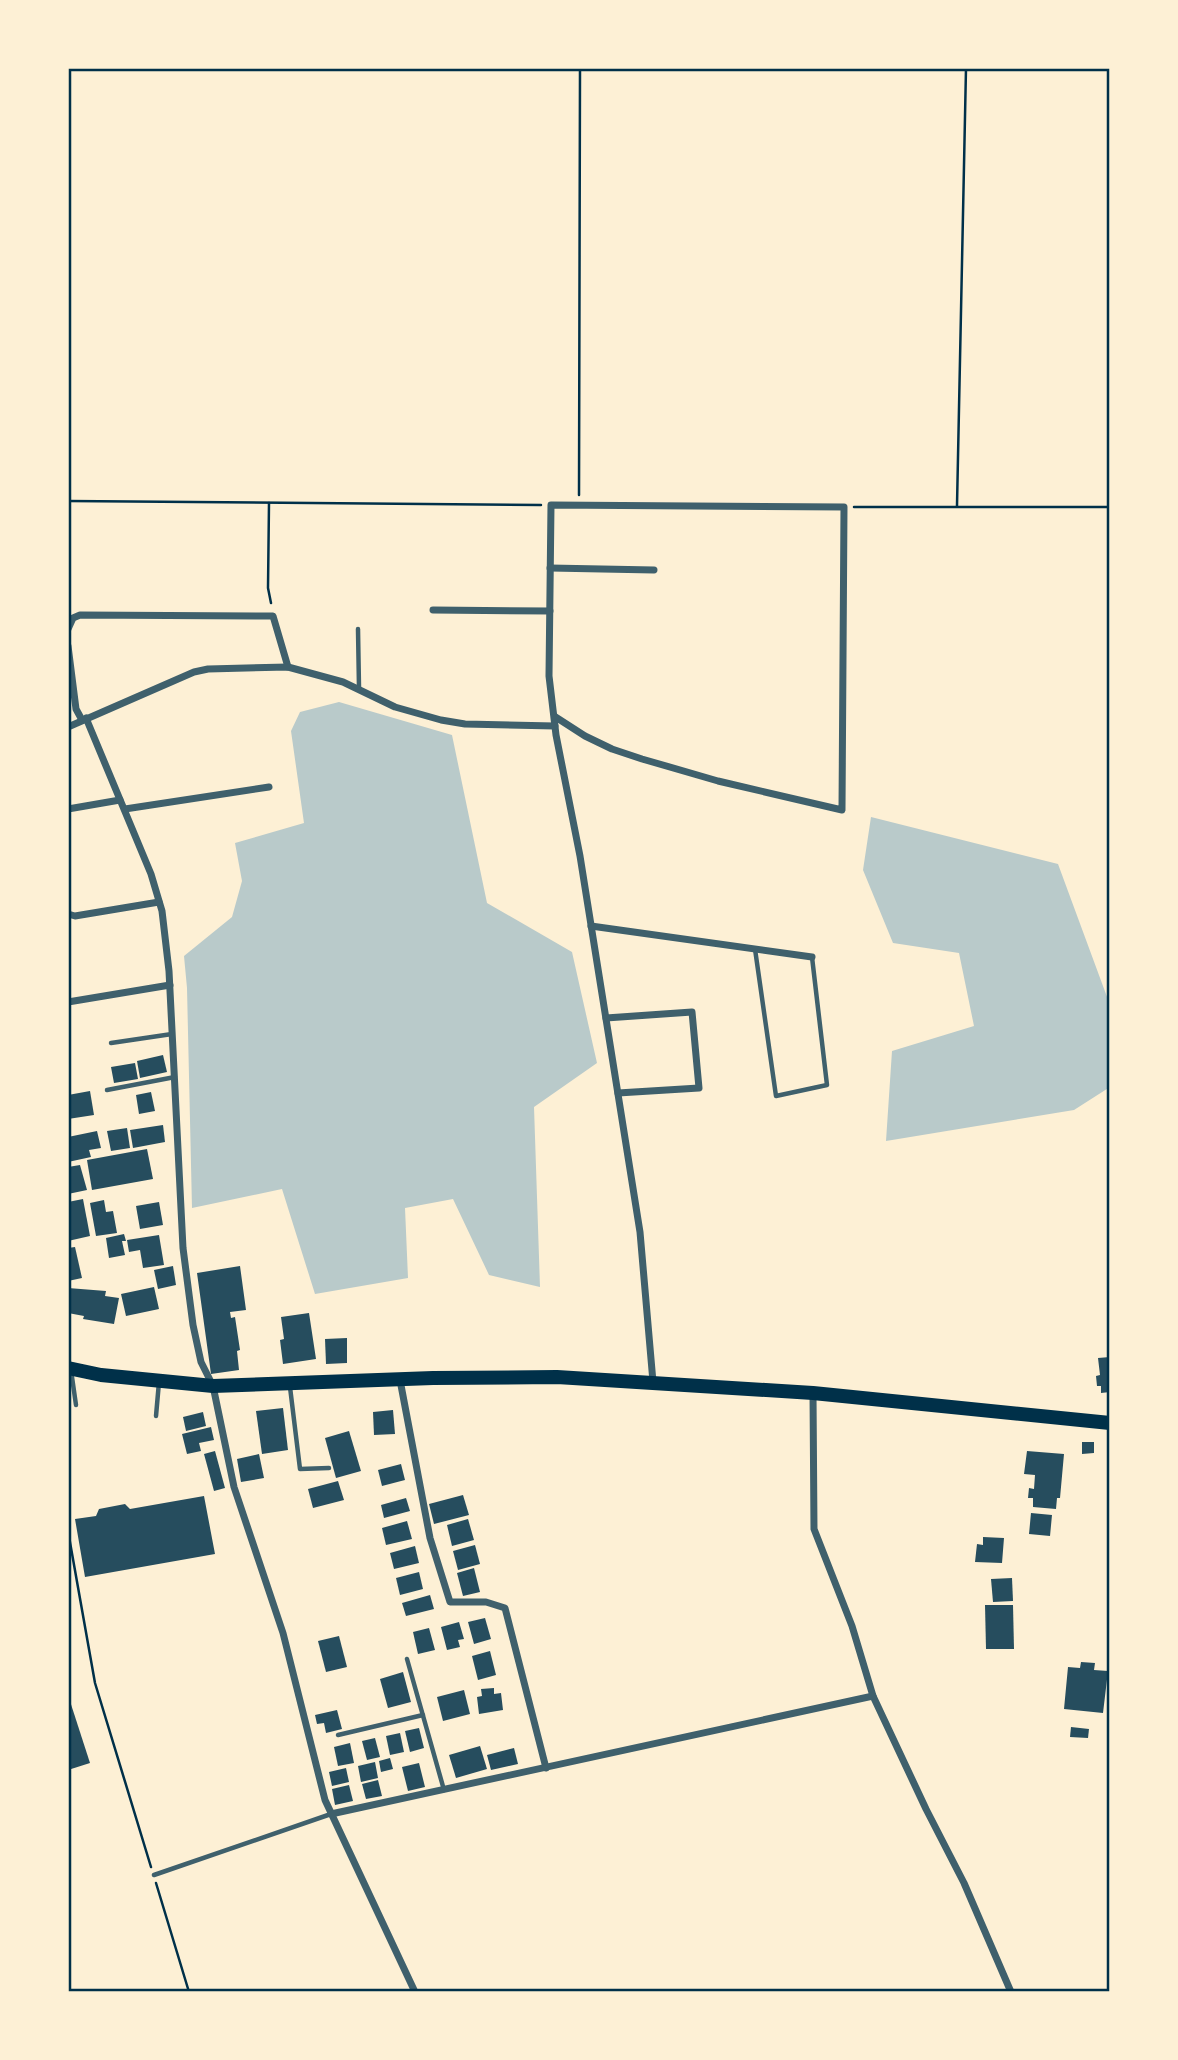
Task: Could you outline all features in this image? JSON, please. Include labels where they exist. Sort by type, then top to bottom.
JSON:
[{"type":"main road","points":[[70,1369],[101,1375],[213,1386],[400,1379],[557,1377],[813,1393],[1110,1423]]},
{"type":"street","points":[[554,716],[585,736],[642,759],[718,781],[842,810],[844,507],[551,505],[549,676],[555,726],[591,926],[640,1232],[653,1382]]},
{"type":"street","points":[[550,568],[654,570]]},
{"type":"street","points":[[433,610],[550,611]]},
{"type":"street","points":[[68,629],[73,618],[80,615],[273,617],[288,667]]},
{"type":"street","points":[[68,646],[76,709],[84,719],[125,810],[151,874],[159,902],[170,985],[183,1248],[201,1362],[213,1386],[234,1487],[283,1633],[325,1800],[415,1992]]},
{"type":"street","points":[[68,727],[194,672],[208,669],[288,667],[359,688],[395,707],[441,720],[465,724],[555,726]]},
{"type":"street","points":[[125,810],[270,787]]},
{"type":"street","points":[[68,809],[120,800]]},
{"type":"street","points":[[68,914],[75,916],[159,902]]},
{"type":"street","points":[[591,926],[812,957]]},
{"type":"street","points":[[68,1002],[170,985]]},
{"type":"street","points":[[606,1018],[692,1012],[699,1088],[618,1093]]},
{"type":"street","points":[[400,1379],[430,1538],[450,1601],[486,1602],[505,1608],[546,1768]]},
{"type":"street","points":[[813,1393],[814,1529],[852,1626],[873,1696],[964,1883],[1011,1992]]},
{"type":"street","points":[[331,1814],[873,1696]]},
{"type":"lane","points":[[358,629],[359,688]]},
{"type":"lane","points":[[755,949],[776,1096],[827,1085],[812,957]]},
{"type":"lane","points":[[111,1043],[173,1034]]},
{"type":"lane","points":[[107,1090],[175,1077]]},
{"type":"lane","points":[[70,1369],[76,1405]]},
{"type":"lane","points":[[156,1416],[160,1381]]},
{"type":"lane","points":[[290,1384],[300,1468],[329,1468]]},
{"type":"lane","points":[[407,1659],[444,1790]]},
{"type":"lane","points":[[338,1735],[423,1715]]},
{"type":"lane","points":[[154,1875],[331,1814]]},
{"type":"path","points":[[579,504],[580,68]]},
{"type":"path","points":[[957,506],[966,68]]},
{"type":"path","points":[[68,501],[551,505]]},
{"type":"path","points":[[269,503],[268,588],[273,617]]},
{"type":"path","points":[[844,507],[1110,507]]},
{"type":"path","points":[[68,1531],[95,1683],[189,1992]]},
{"type":"shaded area","points":[[339,702],[452,735],[487,903],[572,952],[597,1063],[534,1107],[540,1287],[489,1275],[453,1199],[405,1208],[408,1278],[315,1294],[282,1189],[192,1208],[184,956],[232,917],[242,881],[235,843],[304,823],[291,731],[300,712]]},
{"type":"shaded area","points":[[871,817],[1058,864],[1110,1005],[1110,1087],[1074,1110],[886,1141],[892,1051],[974,1026],[959,953],[893,943],[863,870]]},
{"type":"building","points":[[163,1055],[167,1072],[140,1078],[137,1061]]},
{"type":"building","points":[[135,1063],[138,1079],[114,1083],[111,1067]]},
{"type":"building","points":[[90,1091],[94,1115],[68,1119],[68,1095]]},
{"type":"building","points":[[151,1092],[155,1111],[139,1114],[136,1095]]},
{"type":"building","points":[[163,1125],[165,1142],[133,1148],[130,1130]]},
{"type":"building","points":[[127,1128],[130,1148],[111,1151],[107,1131]]},
{"type":"building","points":[[97,1131],[101,1148],[89,1150],[91,1157],[68,1162],[68,1137]]},
{"type":"building","points":[[147,1149],[153,1179],[92,1190],[87,1160]]},
{"type":"building","points":[[80,1165],[87,1190],[68,1194],[68,1167]]},
{"type":"building","points":[[83,1199],[90,1236],[68,1241],[68,1202]]},
{"type":"building","points":[[104,1200],[106,1212],[113,1211],[117,1233],[96,1236],[90,1203]]},
{"type":"building","points":[[159,1202],[163,1225],[140,1229],[136,1206]]},
{"type":"building","points":[[124,1234],[126,1241],[122,1241],[125,1255],[109,1258],[106,1238]]},
{"type":"building","points":[[159,1235],[164,1265],[143,1268],[140,1250],[129,1252],[127,1240]]},
{"type":"building","points":[[75,1247],[82,1278],[68,1281],[68,1248]]},
{"type":"building","points":[[173,1266],[176,1285],[158,1289],[154,1270]]},
{"type":"building","points":[[240,1266],[246,1310],[230,1312],[231,1318],[235,1317],[240,1350],[237,1351],[239,1370],[211,1374],[197,1273]]},
{"type":"building","points":[[154,1287],[159,1309],[126,1316],[121,1294]]},
{"type":"building","points":[[68,1288],[106,1291],[105,1296],[119,1298],[114,1324],[83,1319],[84,1316],[68,1313]]},
{"type":"building","points":[[309,1313],[316,1359],[283,1364],[281,1317]]},
{"type":"building","points":[[347,1338],[347,1363],[326,1364],[325,1339]]},
{"type":"building","points":[[1110,1357],[1110,1392],[1101,1393],[1096,1376],[1100,1375],[1098,1358]]},
{"type":"building","points":[[283,1408],[288,1450],[262,1454],[256,1411]]},
{"type":"building","points":[[393,1410],[395,1434],[374,1435],[373,1412]]},
{"type":"building","points":[[203,1412],[206,1426],[186,1431],[183,1417]]},
{"type":"building","points":[[211,1427],[214,1440],[199,1443],[201,1451],[187,1454],[182,1434]]},
{"type":"building","points":[[349,1431],[361,1471],[336,1478],[325,1438]]},
{"type":"building","points":[[1082,1442],[1094,1442],[1094,1453],[1082,1454]]},
{"type":"building","points":[[215,1451],[225,1488],[214,1491],[204,1454]]},
{"type":"building","points":[[1027,1451],[1064,1454],[1060,1498],[1057,1498],[1056,1509],[1033,1507],[1033,1498],[1028,1498],[1029,1488],[1034,1489],[1035,1475],[1024,1474]]},
{"type":"building","points":[[259,1454],[264,1478],[241,1482],[237,1459]]},
{"type":"building","points":[[401,1464],[405,1480],[382,1486],[378,1470]]},
{"type":"building","points":[[338,1481],[344,1500],[313,1508],[308,1489]]},
{"type":"building","points":[[463,1495],[469,1515],[434,1524],[429,1504]]},
{"type":"building","points":[[204,1496],[215,1554],[85,1577],[75,1519],[96,1516],[99,1509],[125,1504],[130,1509]]},
{"type":"building","points":[[406,1498],[410,1511],[384,1518],[381,1505]]},
{"type":"building","points":[[1031,1513],[1052,1515],[1050,1536],[1029,1534]]},
{"type":"building","points":[[468,1519],[474,1540],[452,1546],[447,1525]]},
{"type":"building","points":[[407,1521],[412,1539],[386,1545],[382,1528]]},
{"type":"building","points":[[983,1537],[1004,1538],[1002,1563],[975,1562],[977,1544],[983,1545]]},
{"type":"building","points":[[475,1545],[480,1564],[458,1570],[453,1551]]},
{"type":"building","points":[[415,1546],[419,1563],[394,1569],[390,1553]]},
{"type":"building","points":[[474,1568],[480,1592],[463,1596],[457,1573]]},
{"type":"building","points":[[419,1572],[423,1589],[400,1595],[396,1578]]},
{"type":"building","points":[[1012,1578],[1013,1601],[993,1602],[991,1579]]},
{"type":"building","points":[[430,1595],[434,1609],[406,1616],[402,1603]]},
{"type":"building","points":[[985,1605],[1013,1605],[1014,1649],[986,1649]]},
{"type":"building","points":[[485,1618],[491,1639],[474,1644],[468,1622]]},
{"type":"building","points":[[459,1622],[464,1639],[458,1640],[460,1647],[447,1650],[441,1627]]},
{"type":"building","points":[[429,1628],[435,1650],[418,1654],[413,1632]]},
{"type":"building","points":[[339,1636],[347,1667],[326,1672],[318,1641]]},
{"type":"building","points":[[490,1651],[496,1675],[478,1680],[472,1656]]},
{"type":"building","points":[[1081,1662],[1095,1663],[1094,1670],[1108,1671],[1103,1713],[1064,1709],[1068,1667],[1080,1668]]},
{"type":"building","points":[[403,1672],[411,1702],[388,1708],[380,1679]]},
{"type":"building","points":[[494,1688],[494,1694],[501,1693],[503,1710],[479,1714],[477,1697],[482,1696],[481,1689]]},
{"type":"building","points":[[464,1690],[470,1714],[443,1721],[437,1697]]},
{"type":"building","points":[[68,1695],[90,1763],[68,1770]]},
{"type":"building","points":[[337,1710],[342,1729],[326,1733],[324,1723],[317,1724],[315,1715]]},
{"type":"building","points":[[1071,1727],[1089,1729],[1088,1738],[1070,1737]]},
{"type":"building","points":[[419,1728],[424,1748],[410,1752],[405,1731]]},
{"type":"building","points":[[400,1733],[404,1752],[390,1755],[386,1736]]},
{"type":"building","points":[[375,1738],[380,1757],[367,1760],[362,1741]]},
{"type":"building","points":[[350,1743],[354,1763],[338,1766],[334,1747]]},
{"type":"building","points":[[480,1746],[487,1769],[456,1778],[449,1755]]},
{"type":"building","points":[[514,1748],[518,1764],[491,1770],[487,1755]]},
{"type":"building","points":[[390,1758],[393,1769],[381,1772],[379,1761]]},
{"type":"building","points":[[375,1762],[378,1778],[361,1782],[358,1766]]},
{"type":"building","points":[[419,1763],[425,1787],[408,1791],[402,1767]]},
{"type":"building","points":[[346,1768],[349,1782],[332,1786],[329,1772]]},
{"type":"building","points":[[378,1780],[382,1796],[366,1799],[362,1784]]},
{"type":"building","points":[[349,1785],[353,1801],[335,1805],[332,1789]]}]
